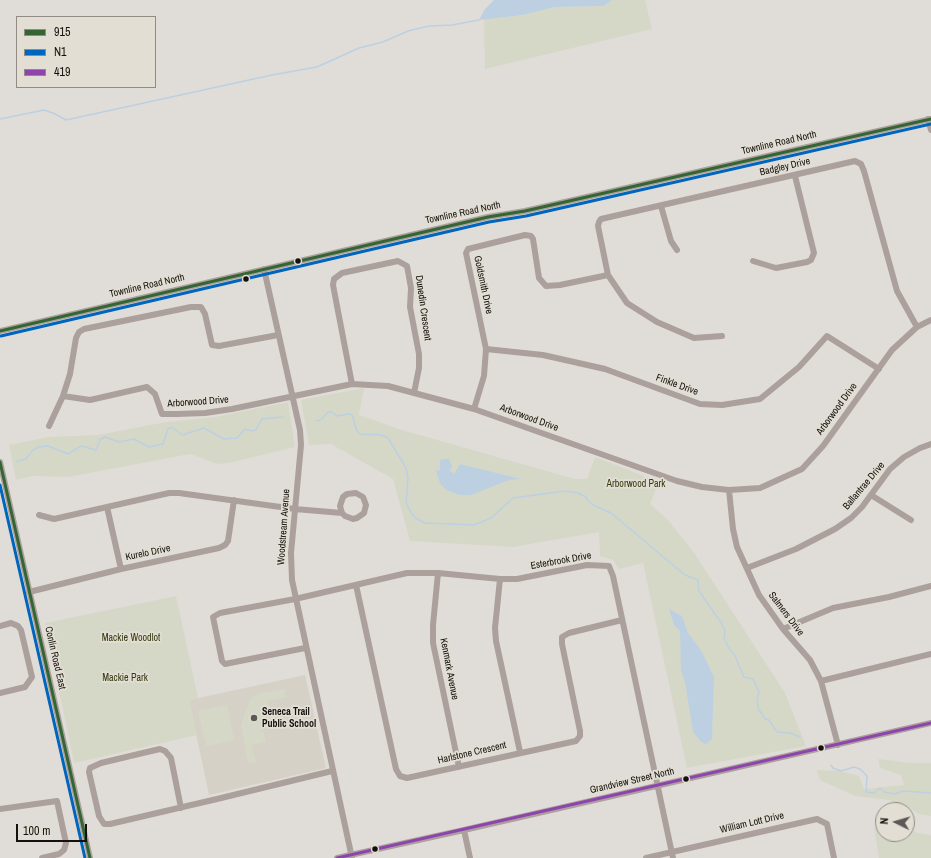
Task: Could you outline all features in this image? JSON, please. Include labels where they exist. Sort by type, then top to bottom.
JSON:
[{"type":"street","points":[[930,119],[931,130]]},
{"type":"street","name":"Townline Road North","points":[[0,331],[488,217],[525,211],[930,119]]},
{"type":"street","name":"Badgley Drive","points":[[608,275],[598,226],[601,220],[855,162],[861,164],[897,291],[916,327]]},
{"type":"street","points":[[753,261],[776,268],[811,260],[814,253],[795,176]]},
{"type":"street","points":[[661,206],[671,241],[677,250]]},
{"type":"street","name":"Goldsmith Drive","points":[[474,409],[484,376],[486,349],[466,253],[468,249],[525,235],[531,236],[533,239],[539,278],[546,286],[560,285],[608,275]]},
{"type":"street","name":"Dunedin Crescent","points":[[352,384],[333,285],[334,279],[342,273],[398,261],[407,266],[411,288],[410,307],[419,354],[419,368],[414,393]]},
{"type":"street","name":"Woodstream Avenue","points":[[264,269],[300,430],[301,445],[291,553],[292,580],[305,648],[351,856]]},
{"type":"street","points":[[608,275],[627,303],[657,322],[694,338],[722,336]]},
{"type":"street","points":[[49,426],[63,396],[70,374],[76,338],[79,332],[84,329],[191,307],[201,307],[205,314],[212,345],[219,346],[278,335]]},
{"type":"street","name":"Arborwood Drive","points":[[63,396],[90,400],[147,387],[156,394],[162,414],[205,413],[232,410],[352,384],[388,386],[474,409],[677,481],[702,487],[729,490],[760,488],[802,469],[823,446],[892,350],[916,327],[931,320]]},
{"type":"street","name":"Finkle Drive","points":[[486,349],[543,355],[605,369],[700,404],[722,406],[760,399],[799,367],[827,336],[879,369]]},
{"type":"street","name":"Ballantrae Drive","points":[[747,568],[796,549],[835,529],[851,518],[871,495],[890,469],[904,456],[931,444]]},
{"type":"street","name":"Conlin Road East","points":[[0,462],[90,858]]},
{"type":"street","name":"Salmers Drive","points":[[729,490],[733,528],[737,547],[758,595],[783,629],[810,660],[821,681],[838,745]]},
{"type":"street","points":[[39,515],[54,519],[179,493],[294,509],[342,513],[353,519],[361,516],[366,510],[363,498],[356,493],[347,494],[341,500],[340,506],[342,513]]},
{"type":"street","points":[[871,495],[911,520]]},
{"type":"street","name":"Kurelo Drive","points":[[29,592],[121,569],[219,548],[225,545],[228,541],[234,500]]},
{"type":"street","points":[[107,507],[121,569]]},
{"type":"street","name":"Esterbrook Drive","points":[[305,648],[225,664],[222,661],[213,618],[216,614],[295,599],[407,573],[438,573],[500,579],[528,577],[587,565],[609,566],[613,576],[672,855]]},
{"type":"street","name":"Kenmark Avenue","points":[[438,573],[433,625],[433,643],[459,766]]},
{"type":"street","points":[[500,579],[495,634],[520,752]]},
{"type":"street","name":"Harlstone Crescent","points":[[356,585],[398,773],[400,776],[407,778],[578,739],[580,731],[562,644],[562,637],[569,632],[622,620]]},
{"type":"street","points":[[783,629],[833,608],[889,597],[931,586]]},
{"type":"street","points":[[0,626],[10,623],[18,626],[21,630],[32,677],[25,687],[0,693]]},
{"type":"street","points":[[821,681],[931,654]]},
{"type":"street","name":"Grandview Street North","points":[[337,858],[931,723]]},
{"type":"street","points":[[181,808],[171,758],[165,751],[160,750],[147,752],[101,763],[90,768],[89,772],[99,816],[104,824],[110,824],[181,808],[332,771]]},
{"type":"street","points":[[0,809],[57,801],[66,843],[64,850],[59,854],[42,858]]},
{"type":"street","name":"William Lott Drive","points":[[646,858],[672,855],[817,819],[827,824],[834,858]]},
{"type":"street","points":[[464,830],[470,858]]},
{"type":"shaded area","name":"Seneca Trail Public School","points":[[305,675],[326,768],[209,795],[189,700]]},
{"type":"green space","points":[[612,0],[645,0],[652,29],[485,69],[484,19],[523,15],[555,7],[604,6]]},
{"type":"green space","name":"Arborwood Park","points":[[364,388],[359,415],[402,430],[575,479],[587,479],[595,457],[659,482],[650,504],[668,520],[695,554],[785,693],[806,746],[687,768],[643,563],[619,569],[613,560],[600,556],[599,532],[513,547],[410,541],[393,479],[331,444],[309,445],[301,400]]},
{"type":"green space","points":[[288,402],[295,447],[229,463],[217,464],[190,454],[68,477],[32,476],[16,480],[9,445],[48,437],[98,435],[166,422],[215,417]]},
{"type":"green space","name":"Mackie Park","points":[[176,596],[198,698],[189,700],[197,735],[74,763],[45,623]]},
{"type":"green space","points":[[284,689],[286,697],[268,701],[273,724],[262,727],[266,742],[252,745],[256,762],[248,763],[241,725],[250,700],[254,696],[262,693]]},
{"type":"green space","points":[[227,705],[234,740],[206,746],[198,711]]},
{"type":"green space","points":[[878,759],[911,763],[931,763],[931,816],[918,814],[915,812],[915,802],[895,802],[855,796],[820,780],[817,770],[840,771],[859,776],[864,789],[904,785],[901,775],[880,768]]},
{"type":"green space","points":[[915,832],[931,835],[931,858],[879,858],[876,842],[915,842]]},
{"type":"water","points":[[494,0],[612,0],[604,6],[555,7],[523,15],[479,20],[485,9]]},
{"type":"water","points":[[449,459],[452,466],[450,471],[454,474],[460,464],[521,479],[509,480],[471,495],[460,495],[446,490],[440,483],[436,471],[440,470],[440,460]]},
{"type":"water","points":[[669,609],[682,616],[688,633],[701,650],[714,677],[712,739],[706,744],[701,742],[693,732],[685,682],[681,671],[680,631],[674,625]]},
{"type":"waterway","points":[[0,119],[44,110],[66,120],[272,75],[317,67],[359,48],[383,42],[408,31],[429,26],[452,25],[479,20]]},
{"type":"waterway","points":[[316,421],[321,420],[328,412],[332,412],[337,416],[349,414],[352,415],[357,431],[360,434],[381,435],[388,438],[406,468],[408,478],[406,503],[415,518],[425,523],[474,525],[491,518],[513,498],[565,491],[578,493],[586,497],[593,505],[611,513],[685,575],[698,580],[699,591],[722,624],[725,631],[724,639],[735,656],[744,677],[753,679],[759,692],[757,699],[758,708],[765,719],[769,720],[777,732],[790,733],[800,737]]},
{"type":"waterway","points":[[17,461],[26,459],[33,450],[39,447],[48,446],[68,454],[81,446],[96,450],[100,440],[105,437],[119,442],[134,439],[149,447],[163,444],[168,429],[172,427],[182,435],[204,428],[224,439],[237,438],[245,429],[252,431],[256,430],[262,419],[283,417]]},
{"type":"waterway","points":[[831,765],[833,768],[841,771],[854,767],[860,769],[867,776],[866,792],[874,793],[880,788],[884,792],[895,794],[903,791],[931,793]]},
{"type":"transit line","name":"915","points":[[0,331],[488,217],[525,211],[931,119]]},
{"type":"transit line","name":"N1","points":[[1,336],[489,222],[526,216],[931,124]]},
{"type":"transit line","name":"915","points":[[0,462],[90,858]]},
{"type":"transit line","name":"N1","points":[[0,485],[85,858]]},
{"type":"transit line","name":"419","points":[[337,858],[931,723]]},
{"type":"place","name":"Seneca Trail Public School","points":[[254,718]]},
{"type":"park label","name":"Mackie Woodlot","points":[[131,638]]}]
